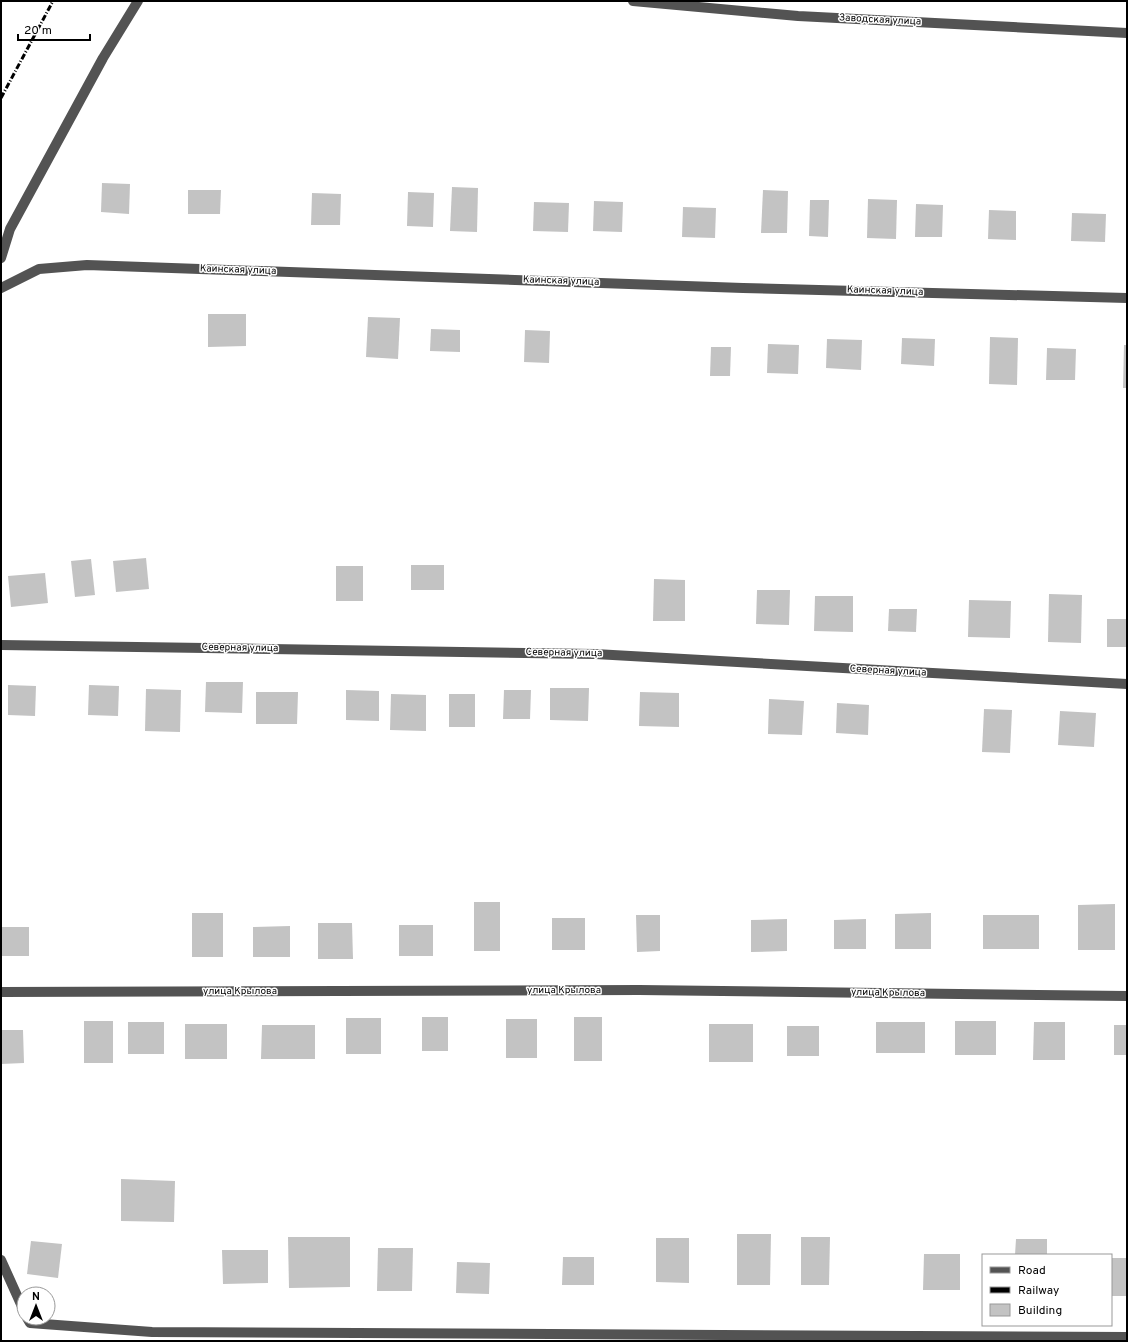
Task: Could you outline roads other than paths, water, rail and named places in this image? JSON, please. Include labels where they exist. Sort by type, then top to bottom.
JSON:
[{"type":"street","points":[[1,258],[10,230],[103,58],[138,1]]},
{"type":"street","name":"Заводская улица","points":[[633,1],[798,16],[1127,33]]},
{"type":"street","name":"Каинская улица","points":[[1,288],[39,268],[87,264],[728,287],[1127,298]]},
{"type":"street","name":"Северная улица","points":[[1,645],[595,654],[1127,684]]},
{"type":"street","name":"улица Крылова","points":[[1,992],[639,990],[1127,996]]},
{"type":"street","points":[[1,1260],[16,1293]]},
{"type":"street","points":[[56,1323],[152,1332],[1123,1338]]},
{"type":"railway","points":[[1,98],[53,1]]}]
